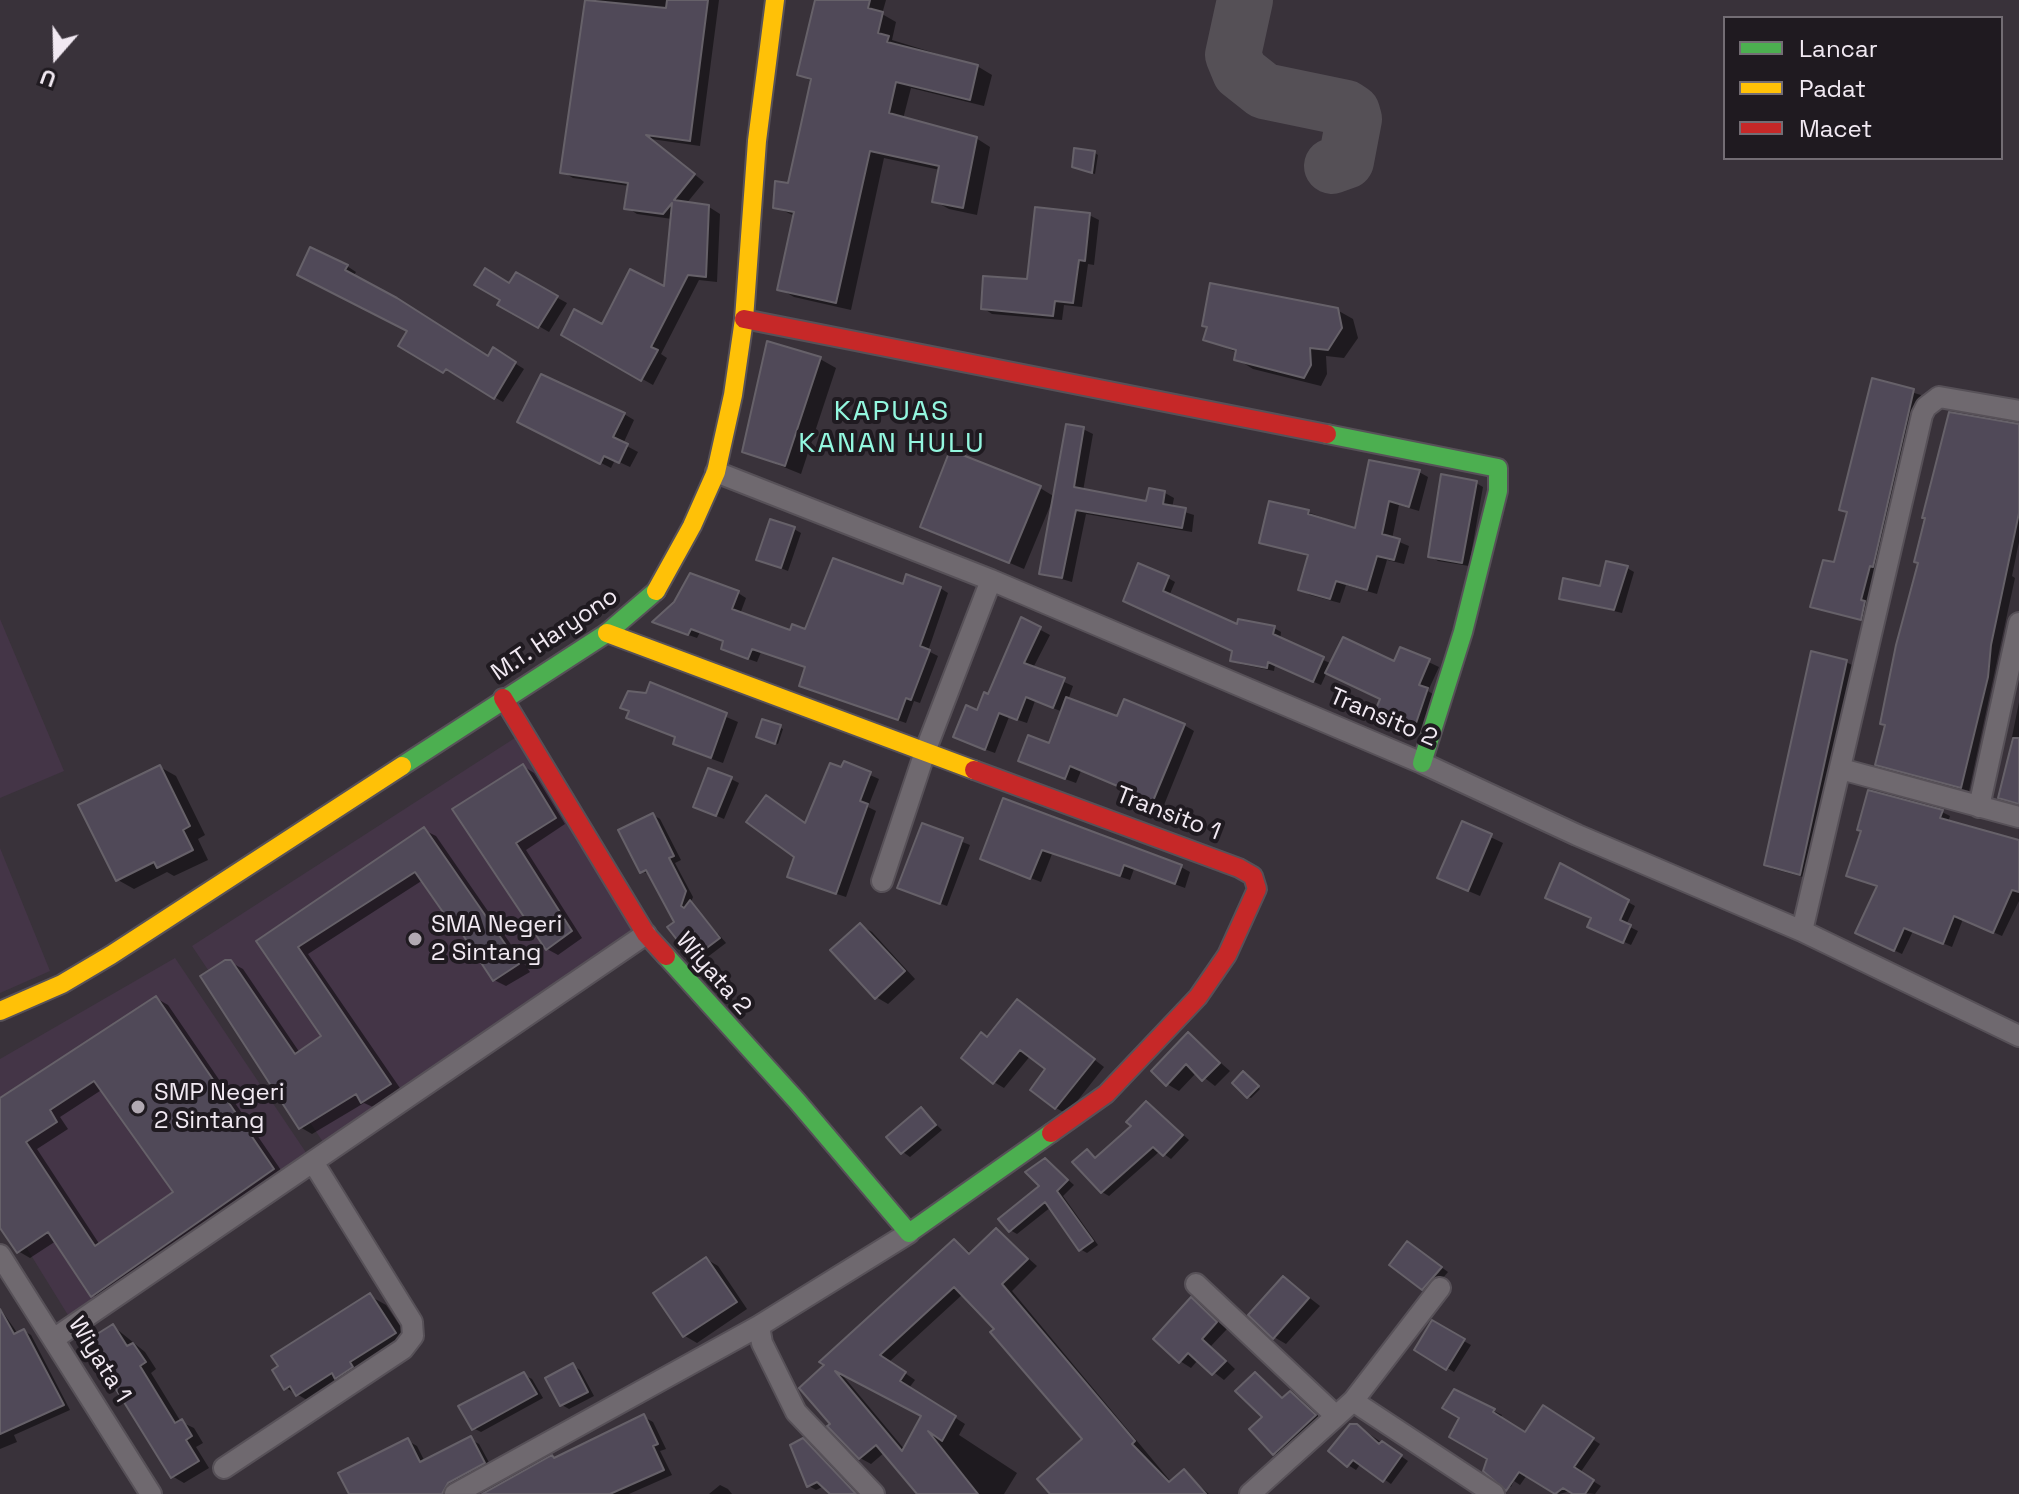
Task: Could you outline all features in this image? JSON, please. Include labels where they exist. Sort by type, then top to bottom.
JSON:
[{"type":"main road","name":"M.T. Haryono","points":[[0,1011],[62,984],[111,955],[607,633],[656,591],[692,526],[716,472],[744,319],[757,141],[775,0]]},
{"type":"main road","points":[[744,319],[1498,468],[1498,491],[1467,618],[1449,687],[1422,763]]},
{"type":"main road","name":"Transito 1","points":[[607,633],[1225,862],[1253,876],[1257,882],[1222,963],[1198,997],[1106,1094],[909,1233]]},
{"type":"main road","name":"Wiyata 2","points":[[503,698],[646,934],[909,1233]]},
{"type":"street","points":[[1802,931],[1926,407],[1939,397],[2019,411]]},
{"type":"street","name":"Transito 2","points":[[716,472],[991,580],[1422,763],[1577,835],[1802,931],[2019,1036]]},
{"type":"street","points":[[882,881],[926,749],[991,580]]},
{"type":"street","points":[[1979,807],[2019,623]]},
{"type":"street","points":[[1841,769],[2019,817]]},
{"type":"street","points":[[55,1338],[646,934]]},
{"type":"street","points":[[224,1468],[403,1349],[413,1336],[412,1322],[313,1162]]},
{"type":"street","points":[[455,1494],[759,1326],[851,1266],[909,1233]]},
{"type":"street","name":"Wiyata 1","points":[[0,1255],[151,1494]]},
{"type":"street","points":[[1196,1284],[1336,1416]]},
{"type":"street","points":[[1250,1494],[1353,1401],[1440,1288]]},
{"type":"street","points":[[759,1326],[762,1343],[796,1412],[874,1494]]},
{"type":"street","points":[[1353,1401],[1494,1494]]},
{"type":"shaded area","points":[[0,619],[64,771],[0,798]]},
{"type":"shaded area","name":"SMA Negeri 2 Sintang","points":[[518,736],[638,932],[325,1145],[192,946]]},
{"type":"shaded area","points":[[0,848],[50,971],[0,993]]},
{"type":"shaded area","name":"SMP Negeri 2 Sintang","points":[[175,958],[307,1154],[71,1320],[0,1205],[0,1059]]},
{"type":"building","points":[[585,0],[666,8],[667,0],[708,0],[690,141],[646,135],[695,174],[674,200],[709,205],[706,277],[688,275],[651,347],[658,350],[641,381],[561,335],[574,309],[602,324],[630,269],[664,286],[672,203],[663,214],[624,209],[628,183],[560,173]]},
{"type":"building","points":[[815,0],[870,0],[868,8],[883,12],[878,33],[889,36],[887,42],[978,65],[970,100],[896,82],[889,113],[977,137],[963,208],[932,202],[939,166],[870,151],[836,303],[777,290],[794,212],[773,208],[775,181],[788,183],[811,79],[797,75]]},
{"type":"building","points":[[1074,148],[1095,151],[1092,173],[1072,167]]},
{"type":"building","points":[[1035,207],[1090,213],[1085,261],[1079,260],[1073,303],[1055,301],[1053,316],[981,309],[983,276],[1027,279]]},
{"type":"building","points":[[310,247],[348,265],[345,270],[397,298],[488,356],[493,347],[516,362],[494,399],[446,369],[443,373],[398,346],[407,331],[297,275]]},
{"type":"building","points":[[485,268],[509,283],[516,272],[558,296],[538,328],[497,305],[500,300],[474,285]]},
{"type":"building","points":[[1210,283],[1338,308],[1342,328],[1328,350],[1310,348],[1311,365],[1304,378],[1234,360],[1236,350],[1203,340],[1207,327],[1202,326]]},
{"type":"building","points":[[767,341],[821,357],[785,466],[742,452]]},
{"type":"building","points":[[541,374],[625,413],[613,437],[628,444],[619,463],[604,456],[600,464],[517,422]]},
{"type":"building","points":[[1872,378],[1914,389],[1873,567],[1870,566],[1861,600],[1865,601],[1861,620],[1810,607],[1823,560],[1834,562],[1847,512],[1839,510]]},
{"type":"building","points":[[1949,412],[2019,424],[2019,513],[1991,645],[1988,677],[1961,788],[1875,765],[1885,725],[1880,724],[1896,645],[1918,563],[1914,562],[1925,518],[1922,518]]},
{"type":"building","points":[[1066,424],[1084,427],[1074,487],[1146,501],[1149,488],[1165,491],[1163,504],[1186,508],[1182,528],[1076,510],[1062,578],[1039,574]]},
{"type":"building","points":[[950,450],[1041,486],[1009,563],[920,527]]},
{"type":"building","points":[[1369,460],[1420,470],[1409,507],[1389,501],[1382,534],[1400,539],[1394,560],[1377,556],[1367,590],[1336,581],[1330,599],[1298,590],[1308,555],[1259,543],[1269,501],[1309,510],[1308,514],[1355,528]]},
{"type":"building","points":[[1441,474],[1477,481],[1462,563],[1428,557]]},
{"type":"building","points":[[770,519],[795,527],[781,568],[756,560]]},
{"type":"building","points":[[833,558],[903,584],[906,574],[941,587],[920,646],[930,650],[911,700],[906,698],[898,720],[799,686],[805,667],[752,649],[748,659],[721,649],[723,641],[691,629],[688,635],[652,622],[674,602],[690,573],[739,591],[732,609],[790,630],[792,624],[805,629]]},
{"type":"building","points":[[1606,561],[1628,566],[1614,610],[1559,599],[1563,578],[1600,586]]},
{"type":"building","points":[[1138,563],[1169,576],[1163,591],[1237,624],[1238,619],[1275,626],[1273,634],[1324,657],[1313,682],[1268,662],[1267,668],[1230,661],[1232,651],[1123,601]]},
{"type":"building","points":[[1021,617],[1041,627],[1024,663],[1065,678],[1053,708],[1026,697],[1017,720],[999,713],[985,750],[953,737],[966,705],[977,710],[984,692],[988,694]]},
{"type":"building","points":[[1343,637],[1394,661],[1400,647],[1430,659],[1419,685],[1428,688],[1413,732],[1373,716],[1380,699],[1325,673]]},
{"type":"building","points":[[1811,651],[1847,660],[1800,875],[1764,865]]},
{"type":"building","points":[[650,682],[727,713],[711,758],[673,744],[675,737],[626,718],[629,711],[620,708],[628,691],[646,693]]},
{"type":"building","points":[[1066,697],[1117,716],[1124,699],[1185,724],[1153,801],[1070,766],[1065,779],[1018,761],[1028,735],[1049,743]]},
{"type":"building","points":[[762,719],[781,725],[775,744],[756,737]]},
{"type":"building","points":[[2013,738],[2019,738],[2019,804],[1998,798]]},
{"type":"building","points":[[844,761],[871,772],[860,801],[868,804],[836,894],[787,877],[794,857],[746,822],[766,795],[805,823],[830,763],[841,767]]},
{"type":"building","points":[[523,764],[556,818],[516,843],[572,931],[546,950],[452,809]]},
{"type":"building","points":[[160,765],[190,826],[183,830],[193,850],[157,868],[154,862],[116,881],[78,805]]},
{"type":"building","points":[[708,768],[732,777],[716,816],[693,807]]},
{"type":"building","points":[[1868,790],[1943,810],[1940,818],[2019,840],[2019,892],[2012,890],[1993,933],[1954,916],[1943,944],[1904,928],[1894,951],[1855,933],[1877,886],[1846,876],[1861,831],[1857,830]]},
{"type":"building","points":[[1003,798],[1182,865],[1175,884],[1124,865],[1120,876],[1042,850],[1030,879],[980,859]]},
{"type":"building","points":[[653,813],[674,856],[669,858],[686,891],[681,906],[684,908],[690,900],[720,938],[692,959],[667,927],[674,922],[646,870],[640,873],[618,830]]},
{"type":"building","points":[[1462,821],[1492,834],[1468,891],[1437,878]]},
{"type":"building","points":[[922,823],[963,838],[940,904],[897,888]]},
{"type":"building","points":[[424,827],[519,964],[493,981],[457,926],[454,928],[415,872],[298,947],[391,1084],[361,1103],[356,1094],[299,1129],[200,976],[225,960],[231,960],[295,1054],[321,1036],[256,941]]},
{"type":"building","points":[[1560,863],[1629,900],[1620,920],[1631,925],[1623,943],[1587,927],[1591,918],[1545,898]]},
{"type":"building","points":[[860,923],[905,971],[875,999],[830,950]]},
{"type":"building","points":[[156,996],[274,1169],[91,1297],[48,1232],[17,1253],[0,1228],[0,1098]],"holes":[[[94,1081],[173,1192],[95,1246],[26,1142],[57,1122],[50,1110]]]},
{"type":"building","points":[[1017,999],[1095,1059],[1055,1109],[1030,1090],[1045,1069],[1020,1050],[993,1084],[961,1058],[981,1032],[987,1037]]},
{"type":"building","points":[[1188,1032],[1220,1063],[1202,1081],[1186,1064],[1166,1086],[1151,1071]]},
{"type":"building","points":[[1243,1071],[1259,1086],[1247,1098],[1232,1083]]},
{"type":"building","points":[[1146,1101],[1183,1135],[1163,1156],[1153,1147],[1101,1193],[1072,1162],[1087,1149],[1095,1158],[1131,1126],[1126,1122]]},
{"type":"building","points":[[921,1107],[936,1125],[901,1154],[886,1137]]},
{"type":"building","points":[[1045,1158],[1068,1180],[1057,1191],[1093,1241],[1079,1251],[1045,1202],[1009,1232],[998,1219],[1039,1186],[1025,1172]]},
{"type":"building","points":[[996,1228],[1028,1259],[1002,1284],[1135,1441],[1132,1444],[1169,1482],[1184,1469],[1206,1494],[1050,1494],[1037,1479],[1082,1439],[990,1332],[994,1329],[954,1287],[880,1355],[906,1372],[900,1381],[956,1416],[942,1441],[928,1431],[978,1494],[917,1494],[876,1445],[859,1459],[827,1426],[830,1424],[799,1388],[824,1365],[819,1362],[954,1239],[969,1254]],"holes":[[[835,1371],[921,1416],[902,1451]]]},
{"type":"building","points":[[1407,1241],[1442,1267],[1422,1290],[1389,1265]]},
{"type":"building","points":[[706,1257],[737,1302],[683,1337],[653,1293]]},
{"type":"building","points":[[1283,1276],[1309,1298],[1273,1339],[1248,1315]]},
{"type":"building","points":[[370,1293],[396,1333],[350,1362],[353,1367],[335,1379],[332,1373],[296,1396],[290,1386],[284,1390],[272,1370],[278,1366],[271,1356]]},
{"type":"building","points":[[1191,1297],[1217,1322],[1202,1339],[1226,1361],[1212,1375],[1188,1353],[1179,1363],[1153,1339]]},
{"type":"building","points":[[0,1309],[14,1334],[24,1329],[64,1405],[0,1434]]},
{"type":"building","points":[[1432,1320],[1465,1339],[1446,1370],[1414,1350]]},
{"type":"building","points":[[113,1324],[127,1346],[133,1343],[146,1362],[140,1366],[175,1423],[182,1419],[192,1436],[186,1440],[199,1461],[171,1478],[86,1341]]},
{"type":"building","points":[[573,1363],[588,1392],[560,1406],[545,1378]]},
{"type":"building","points":[[524,1372],[537,1394],[472,1430],[458,1406]]},
{"type":"building","points":[[1255,1372],[1282,1398],[1290,1391],[1316,1415],[1273,1455],[1249,1429],[1262,1417],[1235,1391]]},
{"type":"building","points":[[1454,1389],[1495,1409],[1493,1412],[1525,1432],[1543,1405],[1594,1438],[1574,1467],[1594,1480],[1585,1494],[1573,1494],[1563,1488],[1555,1494],[1519,1472],[1506,1491],[1483,1471],[1487,1459],[1449,1437],[1459,1418],[1442,1408]]},
{"type":"building","points":[[644,1414],[658,1444],[653,1446],[664,1470],[610,1494],[482,1494],[552,1455],[554,1458]]},
{"type":"building","points":[[1350,1424],[1357,1424],[1379,1444],[1382,1441],[1402,1455],[1383,1482],[1353,1460],[1347,1467],[1328,1451]]},
{"type":"building","points":[[471,1436],[485,1463],[448,1483],[442,1494],[349,1494],[338,1473],[408,1438],[420,1462]]},
{"type":"building","points":[[803,1438],[856,1494],[830,1494],[817,1482],[807,1487],[790,1445]]},
{"type":"taxiway","points":[[1245,0],[1233,55],[1240,72],[1264,91],[1346,108],[1352,112],[1354,119],[1346,161],[1332,166]]},
{"type":"traffic: fast","points":[[1327,434],[1498,468],[1498,491],[1463,632],[1422,763]]},
{"type":"traffic: fast","points":[[402,766],[607,633],[656,591]]},
{"type":"traffic: fast","points":[[666,956],[797,1101],[909,1233],[1051,1133]]},
{"type":"traffic: slow","points":[[656,591],[692,526],[716,472],[733,395],[744,319],[757,141],[775,0]]},
{"type":"traffic: slow","points":[[607,633],[974,770]]},
{"type":"traffic: slow","points":[[0,1011],[62,984],[111,955],[402,766]]},
{"type":"traffic: jam","points":[[744,319],[1327,434]]},
{"type":"traffic: jam","points":[[503,698],[646,934],[666,956]]},
{"type":"traffic: jam","points":[[974,770],[1239,868],[1253,876],[1257,889],[1227,955],[1198,997],[1106,1094],[1051,1133]]},
{"type":"place","name":"SMA Negeri 2 Sintang","points":[[415,939]]},
{"type":"place","name":"SMP Negeri 2 Sintang","points":[[138,1107]]},
{"type":"district","name":"KAPUAS KANAN HULU","points":[[892,428]]}]
